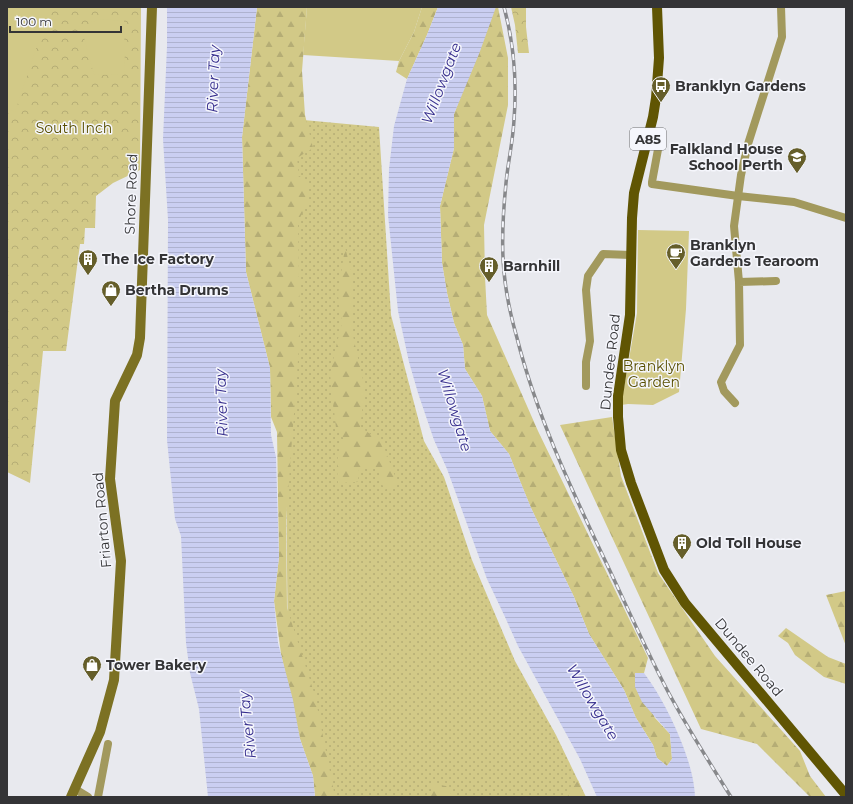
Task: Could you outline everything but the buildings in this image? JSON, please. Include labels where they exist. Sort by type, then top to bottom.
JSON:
[{"type":"main road","name":"Dundee Road","points":[[658,7],[659,64],[656,98],[650,132],[634,193],[630,314],[618,396],[621,450],[631,483],[664,570],[685,603],[846,795]]},
{"type":"street","name":"Shore Road","points":[[115,401],[137,355],[140,338],[152,7]]},
{"type":"street","points":[[735,403],[724,391],[721,382],[740,345],[739,282],[734,226],[741,175],[748,144],[782,37],[781,7]]},
{"type":"street","points":[[650,132],[657,138],[659,144],[652,184],[794,202],[846,218]]},
{"type":"street","points":[[586,386],[586,362],[590,341],[586,290],[588,276],[604,254],[632,255]]},
{"type":"street","points":[[739,282],[776,281]]},
{"type":"street","name":"Friarton Road","points":[[73,793],[100,732],[114,680],[121,561],[110,479],[115,401]]},
{"type":"street","points":[[98,797],[108,744]]},
{"type":"street","points":[[73,793],[88,797]]},
{"type":"green space","name":"South Inch","points":[[7,7],[141,7],[140,170],[113,183],[96,196],[95,228],[85,228],[84,244],[80,244],[66,351],[43,351],[30,483],[7,472]]},
{"type":"green space","points":[[7,7],[50,7],[15,112],[7,109]]},
{"type":"green space","points":[[257,7],[307,7],[302,71],[305,115],[313,148],[297,158],[299,176],[309,182],[307,205],[298,221],[300,333],[286,520],[287,608],[315,696],[335,797],[315,797],[313,776],[300,739],[281,654],[274,601],[279,557],[277,432],[271,417],[270,368],[246,272],[242,137]]},
{"type":"green space","points":[[307,7],[422,7],[414,32],[399,61],[303,55]]},
{"type":"green space","points":[[422,7],[438,7],[407,79],[396,72],[399,61],[414,32]]},
{"type":"green space","points":[[495,7],[498,7],[508,58],[508,105],[484,225],[487,315],[538,431],[648,658],[644,673],[635,674],[655,718],[670,734],[672,759],[667,766],[657,758],[653,745],[636,718],[624,690],[589,634],[574,597],[531,508],[509,454],[490,431],[482,396],[465,369],[463,345],[454,323],[447,293],[442,263],[440,206],[454,148],[454,114]]},
{"type":"green space","points":[[511,7],[526,7],[526,27],[529,53],[518,53],[515,25]]},
{"type":"green space","points":[[101,19],[124,21],[125,74],[94,75],[82,30],[91,22]]},
{"type":"green space","points":[[282,118],[379,127],[391,315],[424,441],[444,477],[472,560],[515,661],[556,735],[586,797],[326,797],[288,656]]},
{"type":"green space","name":"Branklyn Garden","points":[[638,230],[689,231],[686,309],[679,392],[653,405],[621,405],[637,313]]},
{"type":"green space","points":[[345,247],[353,278],[351,327],[365,389],[360,427],[382,442],[398,484],[384,490],[377,467],[359,469],[358,482],[338,483],[338,455],[344,439],[336,428],[330,374],[342,323],[338,295]]},
{"type":"green space","points":[[612,417],[621,476],[658,573],[715,656],[800,751],[810,776],[826,797],[810,797],[757,744],[701,729],[560,425]]},
{"type":"green space","points":[[846,591],[846,646],[826,595]]},
{"type":"green space","points":[[786,628],[828,657],[846,664],[846,684],[824,677],[795,655],[788,643],[778,636]]},
{"type":"green space","points":[[578,780],[585,797],[567,797]]},
{"type":"green space","points":[[433,784],[446,786],[453,797],[430,797]]},
{"type":"water","name":"River Tay","points":[[167,7],[257,7],[242,137],[246,272],[270,368],[271,435],[276,457],[279,557],[274,601],[278,643],[293,700],[300,739],[313,776],[315,797],[208,797],[199,709],[190,673],[186,643],[181,536],[175,519],[167,440],[168,220],[163,139]]},
{"type":"water","name":"Willowgate","points":[[438,7],[496,7],[479,54],[454,114],[454,148],[440,206],[442,263],[454,323],[463,345],[465,369],[482,396],[490,431],[509,454],[531,508],[574,597],[589,634],[624,690],[636,718],[653,745],[657,758],[667,766],[672,759],[670,734],[642,702],[635,687],[635,673],[644,673],[670,715],[690,766],[695,797],[597,797],[580,759],[518,646],[487,579],[447,469],[434,440],[418,393],[409,362],[398,311],[388,215],[389,169],[394,126],[407,79]]},
{"type":"railway","points":[[504,7],[514,63],[515,106],[504,205],[503,261],[509,305],[525,366],[554,448],[648,652],[696,741],[731,797]]},
{"type":"place","name":"Branklyn Gardens","points":[[661,103]]},
{"type":"place","name":"Falkland House School Perth","points":[[797,174]]},
{"type":"place","name":"Branklyn Gardens Tearoom","points":[[676,270]]},
{"type":"place","name":"The Ice Factory","points":[[88,276]]},
{"type":"place","name":"Barnhill","points":[[489,283]]},
{"type":"place","name":"Bertha Drums","points":[[111,307]]},
{"type":"place","name":"Old Toll House","points":[[682,560]]},
{"type":"place","name":"Tower Bakery","points":[[92,682]]}]
